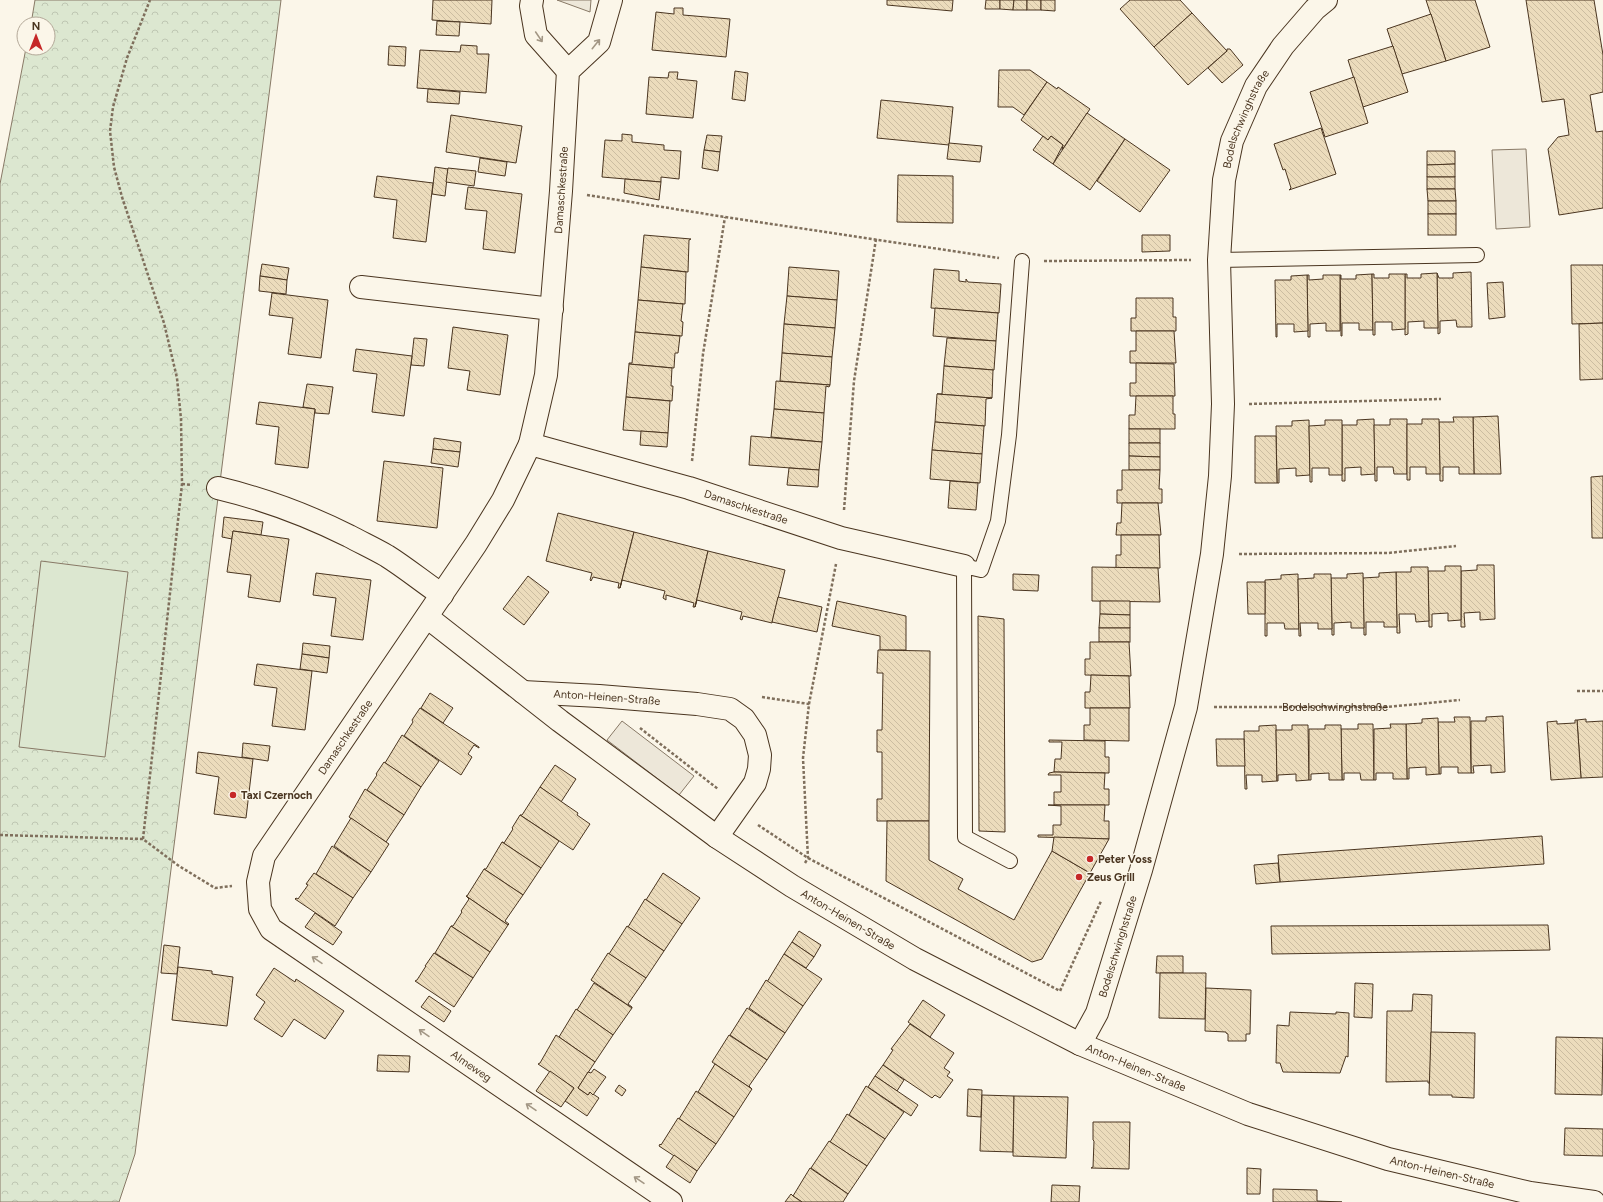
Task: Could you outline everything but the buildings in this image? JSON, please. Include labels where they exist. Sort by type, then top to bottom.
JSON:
[{"type":"street","points":[[532,0],[531,6],[536,35],[568,71],[600,42],[611,0]]},
{"type":"street","name":"Bodelschwinghstraße","points":[[1080,1044],[1098,1013],[1141,870],[1186,707],[1212,554],[1220,476],[1223,404],[1219,260],[1224,180],[1232,141],[1256,86],[1283,46],[1315,9],[1326,0]]},
{"type":"street","name":"Damaschkestraße","points":[[271,929],[260,909],[258,882],[264,856],[442,595],[503,500],[530,444],[546,375],[561,191],[568,71]]},
{"type":"street","points":[[361,287],[552,309]]},
{"type":"street","name":"Damaschkestraße","points":[[530,444],[689,488],[841,538],[964,566]]},
{"type":"street","points":[[218,488],[244,494],[309,517],[386,556],[442,595]]},
{"type":"street","name":"Anton-Heinen-Straße","points":[[427,616],[560,721],[718,837],[792,886],[915,959],[1080,1044],[1248,1114],[1388,1159],[1530,1193],[1594,1202]]},
{"type":"street","name":"Anton-Heinen-Straße","points":[[524,692],[697,704],[730,709],[744,719],[755,735],[760,755],[755,783],[718,837]]},
{"type":"street","name":"Almeweg","points":[[271,929],[671,1202]]},
{"type":"lane","points":[[1219,260],[1477,255]]},
{"type":"lane","points":[[1010,861],[965,837],[964,566],[981,570],[998,521],[1009,435],[1022,261]]},
{"type":"path","points":[[143,839],[182,484],[181,419],[177,378],[164,323],[122,197],[114,167],[110,131],[113,107],[127,58],[150,0]]},
{"type":"path","points":[[561,191],[725,218],[1022,261],[1219,260]]},
{"type":"path","points":[[689,488],[703,354],[725,218]]},
{"type":"path","points":[[792,886],[808,858],[803,758],[808,704],[841,538],[854,381],[876,239]]},
{"type":"path","points":[[1223,404],[1441,399]]},
{"type":"path","points":[[1212,554],[1388,552],[1456,546]]},
{"type":"path","points":[[1577,691],[1603,691]]},
{"type":"path","name":"Bodelschwinghstraße","points":[[1186,707],[1387,707],[1460,700]]},
{"type":"path","points":[[636,724],[727,796],[735,811],[808,858],[1060,991],[1101,900]]},
{"type":"path","points":[[0,835],[143,839],[179,866],[215,888],[258,882]]},
{"type":"green space","points":[[35,0],[281,0],[135,1154],[119,1202],[0,1202],[0,184],[24,56],[56,56],[56,16],[32,16]]},
{"type":"green space","points":[[41,561],[128,572],[105,757],[19,747]]},
{"type":"shaded area","points":[[557,0],[591,0],[590,12]]},
{"type":"shaded area","points":[[1526,149],[1530,227],[1496,229],[1492,150]]},
{"type":"shaded area","points":[[622,721],[694,776],[679,795],[607,740]]},
{"type":"place","name":"Taxi Czernoch","points":[[233,795]]},
{"type":"place","name":"Peter Voss","points":[[1090,859]]},
{"type":"place","name":"Zeus Grill","points":[[1079,877]]}]
